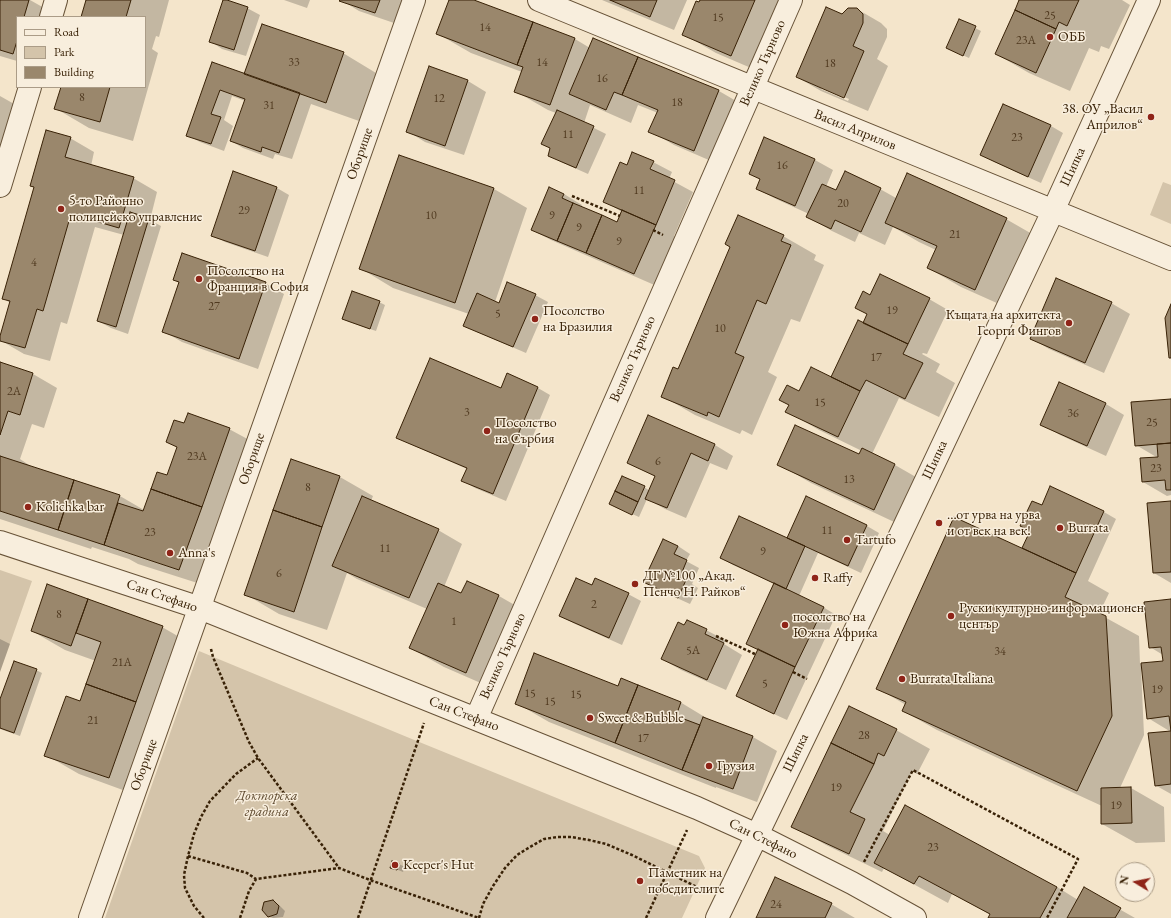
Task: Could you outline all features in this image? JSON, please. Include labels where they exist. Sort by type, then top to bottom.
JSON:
[{"type":"street","points":[[51,16],[56,0]]},
{"type":"street","name":"Оборище","points":[[90,918],[414,0]]},
{"type":"street","name":"Васил Априлов","points":[[539,0],[1171,259]]},
{"type":"street","name":"Велико Търново","points":[[476,719],[791,0]]},
{"type":"street","name":"Шипка","points":[[721,910],[828,688],[1053,211],[1149,0]]},
{"type":"street","points":[[0,186],[30,88]]},
{"type":"street","name":"Сан Стефано","points":[[0,542],[200,608],[697,808],[756,835],[852,883],[915,918]]},
{"type":"path","points":[[572,196],[620,216]]},
{"type":"path","points":[[716,636],[755,654]]},
{"type":"path","points":[[209,643],[213,657],[231,700],[249,742],[258,758],[339,868]]},
{"type":"path","points":[[358,918],[431,702]]},
{"type":"path","points":[[204,918],[194,906],[185,888],[184,875],[188,856],[201,817],[210,801],[236,774],[258,758]]},
{"type":"path","points":[[852,883],[913,770],[1078,859],[1047,918]]},
{"type":"path","points":[[646,918],[697,808]]},
{"type":"path","points":[[188,856],[247,873],[256,879],[339,868],[479,918],[483,904],[506,868],[517,855],[544,839],[571,837],[606,844],[667,872],[721,910]]},
{"type":"path","points":[[240,918],[249,891],[256,879]]},
{"type":"green space","points":[[1163,182],[1171,185],[1171,224],[1150,215]]},
{"type":"green space","points":[[0,570],[32,581],[0,672]]},
{"type":"green space","name":"Докторска градина","points":[[199,651],[699,856],[705,868],[682,918],[105,918]]},
{"type":"building","points":[[0,0],[29,0],[24,16],[16,16],[16,44],[13,54],[0,50]]},
{"type":"building","points":[[86,0],[131,0],[126,16],[81,16]]},
{"type":"building","points":[[223,0],[248,7],[234,50],[209,42]]},
{"type":"building","points":[[380,0],[375,13],[339,1]]},
{"type":"building","points":[[449,0],[474,0],[533,22],[517,65],[436,34]]},
{"type":"building","points":[[610,0],[657,0],[650,17]]},
{"type":"building","points":[[700,0],[755,0],[731,56],[682,35],[696,1],[699,2]]},
{"type":"building","points":[[1019,0],[1079,0],[1067,26],[1059,22],[1056,29],[1015,10]]},
{"type":"building","points":[[826,7],[842,14],[848,8],[857,8],[863,14],[863,23],[853,46],[864,51],[844,98],[796,77]]},
{"type":"building","points":[[1015,10],[1056,29],[1036,73],[995,54]]},
{"type":"building","points":[[959,19],[976,26],[963,56],[946,48]]},
{"type":"building","points":[[533,22],[575,38],[550,105],[514,92],[523,67],[517,65]]},
{"type":"building","points":[[262,24],[344,52],[326,103],[244,74]]},
{"type":"building","points":[[593,38],[638,57],[622,95],[614,92],[606,110],[569,94]]},
{"type":"building","points":[[638,57],[719,90],[694,151],[648,132],[658,110],[622,95]]},
{"type":"building","points":[[212,62],[300,93],[279,153],[262,147],[261,152],[230,141],[245,99],[220,90],[211,114],[221,117],[211,144],[186,136]]},
{"type":"building","points":[[429,66],[468,80],[445,146],[406,132]]},
{"type":"building","points":[[61,88],[110,88],[100,122],[54,109]]},
{"type":"building","points":[[1003,104],[1051,125],[1028,177],[980,155]]},
{"type":"building","points":[[557,110],[594,126],[576,168],[548,156],[550,148],[541,144]]},
{"type":"building","points":[[46,130],[71,137],[65,157],[134,177],[119,228],[71,214],[43,311],[37,309],[25,348],[0,341],[0,336],[10,301],[2,299],[34,187],[30,186]]},
{"type":"building","points":[[764,137],[815,159],[795,206],[756,189],[760,179],[749,174]]},
{"type":"building","points":[[632,152],[654,161],[650,169],[675,180],[656,225],[603,202],[620,162],[627,165]]},
{"type":"building","points":[[399,155],[494,188],[455,303],[359,269]]},
{"type":"building","points":[[233,171],[277,187],[255,251],[211,236]]},
{"type":"building","points":[[845,171],[881,188],[861,232],[835,220],[831,229],[806,217],[822,184],[836,190]]},
{"type":"building","points":[[907,173],[1007,218],[975,290],[927,268],[937,246],[885,223]]},
{"type":"building","points":[[549,187],[564,194],[562,198],[573,203],[557,241],[531,230]]},
{"type":"building","points":[[573,203],[602,215],[586,253],[557,241]]},
{"type":"building","points":[[622,210],[656,225],[634,274],[586,253],[602,215],[617,222]]},
{"type":"building","points":[[130,212],[149,218],[116,327],[97,321]]},
{"type":"building","points":[[738,215],[784,235],[781,241],[791,245],[766,304],[757,300],[735,353],[744,357],[719,417],[708,412],[707,416],[661,397],[673,367],[678,369],[730,247],[725,244]]},
{"type":"building","points":[[182,253],[266,282],[239,359],[162,332],[179,282],[173,280]]},
{"type":"building","points":[[880,274],[930,298],[908,344],[863,323],[867,314],[855,308],[863,291],[870,295]]},
{"type":"building","name":"Къщата на архитекта Георги Фингов","points":[[1056,278],[1112,302],[1085,363],[1030,339]]},
{"type":"building","points":[[507,282],[536,294],[513,347],[463,326],[477,293],[499,303]]},
{"type":"building","points":[[352,291],[380,301],[370,329],[342,319]]},
{"type":"building","points":[[1171,304],[1171,358],[1169,358],[1165,318]]},
{"type":"building","points":[[858,320],[908,344],[903,354],[923,363],[905,399],[866,380],[860,391],[831,377]]},
{"type":"building","points":[[430,358],[501,388],[507,373],[538,387],[493,494],[461,481],[467,468],[396,438]]},
{"type":"building","points":[[0,362],[33,373],[20,415],[8,411],[0,435]]},
{"type":"building","points":[[811,367],[860,391],[838,437],[785,412],[789,405],[779,400],[787,385],[799,391]]},
{"type":"building","points":[[1059,382],[1106,403],[1087,446],[1040,425]]},
{"type":"building","points":[[1171,399],[1171,443],[1135,446],[1131,402]]},
{"type":"building","points":[[188,413],[230,428],[202,507],[151,489],[157,472],[167,475],[177,447],[166,442],[174,420],[184,423]]},
{"type":"building","points":[[648,415],[715,444],[708,461],[691,453],[667,508],[645,499],[655,476],[627,463]]},
{"type":"building","points":[[795,425],[859,454],[862,448],[895,464],[874,510],[777,465]]},
{"type":"building","points":[[1171,443],[1171,490],[1166,490],[1165,480],[1142,482],[1140,458],[1158,457],[1157,444]]},
{"type":"building","points":[[0,456],[74,480],[58,530],[0,511]]},
{"type":"building","points":[[291,459],[340,476],[322,527],[273,510]]},
{"type":"building","points":[[622,476],[645,486],[638,502],[615,491]]},
{"type":"building","points":[[74,480],[120,495],[104,545],[58,530]]},
{"type":"building","points":[[1050,486],[1104,511],[1076,573],[1022,548],[1030,531],[1020,526],[1032,501],[1042,505]]},
{"type":"building","points":[[151,489],[202,507],[179,570],[104,545],[118,503],[143,511]]},
{"type":"building","points":[[615,491],[638,502],[632,515],[609,504]]},
{"type":"building","points":[[362,496],[439,529],[409,598],[332,566]]},
{"type":"building","points":[[806,496],[867,525],[848,566],[787,538]]},
{"type":"building","points":[[1171,501],[1171,572],[1153,573],[1147,503]]},
{"type":"building","points":[[273,510],[322,527],[294,612],[244,595]]},
{"type":"building","points":[[739,516],[805,546],[786,589],[720,558]]},
{"type":"building","points":[[954,517],[1076,573],[1065,597],[1106,616],[1112,716],[1077,791],[902,711],[906,702],[876,689]]},
{"type":"building","points":[[663,539],[678,546],[674,554],[687,560],[680,577],[686,580],[678,598],[643,582]]},
{"type":"building","points":[[576,578],[592,585],[595,578],[629,593],[609,638],[559,616]]},
{"type":"building","points":[[467,581],[499,595],[466,673],[409,648],[438,583],[461,593]]},
{"type":"building","name":"посолство на Южна Африка","points":[[774,583],[824,607],[795,667],[746,644]]},
{"type":"building","points":[[47,584],[88,599],[71,646],[31,631]]},
{"type":"building","points":[[88,599],[163,626],[136,702],[86,684],[101,642],[76,633]]},
{"type":"building","points":[[1171,599],[1171,731],[1169,716],[1147,719],[1141,663],[1163,661],[1161,647],[1149,648],[1144,602]]},
{"type":"building","points":[[687,620],[707,629],[705,634],[724,643],[707,680],[661,659],[678,622],[684,625]]},
{"type":"building","points":[[758,649],[795,667],[774,714],[736,696]]},
{"type":"building","points":[[534,653],[618,686],[621,678],[638,685],[615,743],[515,704]]},
{"type":"building","points":[[14,661],[37,669],[14,733],[0,728],[0,699]]},
{"type":"building","points":[[86,684],[136,702],[109,778],[44,756],[66,696],[80,701]]},
{"type":"building","points":[[638,685],[681,702],[676,716],[700,725],[682,770],[615,743]]},
{"type":"building","points":[[849,706],[897,729],[884,756],[878,753],[874,764],[831,743]]},
{"type":"building","points":[[703,717],[753,736],[733,789],[682,770]]},
{"type":"building","points":[[1171,731],[1171,784],[1155,786],[1148,733]]},
{"type":"building","points":[[831,743],[874,764],[850,812],[865,819],[849,854],[791,827]]},
{"type":"building","points":[[1131,787],[1132,823],[1101,824],[1101,788]]},
{"type":"building","points":[[905,805],[1057,887],[1040,918],[988,918],[990,914],[919,876],[914,884],[874,863]]},
{"type":"building","name":"Keeper's Hut","points":[[392,861],[399,863],[397,870],[390,868]]},
{"type":"building","points":[[775,877],[832,903],[825,918],[756,918]]},
{"type":"building","points":[[1084,887],[1121,908],[1115,918],[1067,918]]},
{"type":"building","points":[[273,900],[279,906],[277,914],[268,917],[262,910],[264,902]]},
{"type":"place","name":"ОББ","points":[[1050,37]]},
{"type":"place","name":"38. ОУ „Васил Априлов“","points":[[1151,117]]},
{"type":"place","name":"5-то Районно полицейско управление","points":[[61,209]]},
{"type":"place","name":"Посолство на Франция в София","points":[[199,279]]},
{"type":"place","name":"Посолство на Бразилия","points":[[535,319]]},
{"type":"place","name":"Къщата на архитекта Георги Фингов","points":[[1069,323]]},
{"type":"place","name":"Посолство на Сърбия","points":[[487,431]]},
{"type":"place","name":"Kolichka bar","points":[[28,507]]},
{"type":"place","name":"...от урва на урва и от век на век!","points":[[939,523]]},
{"type":"place","name":"Burrata","points":[[1060,528]]},
{"type":"place","name":"Tartufo","points":[[847,540]]},
{"type":"place","name":"Anna's","points":[[170,553]]},
{"type":"place","name":"Raffy","points":[[815,578]]},
{"type":"place","name":"ДГ №100 „Акад. Пенчо Н. Райков“","points":[[635,584]]},
{"type":"place","name":"Руски културно-информационен център","points":[[951,616]]},
{"type":"place","name":"посолство на Южна Африка","points":[[785,625]]},
{"type":"place","name":"Burrata Italiana","points":[[902,679]]},
{"type":"place","name":"Sweet & Bubble","points":[[590,718]]},
{"type":"place","name":"Грузия","points":[[709,766]]},
{"type":"place","name":"Keeper's Hut","points":[[395,865]]},
{"type":"place","name":"Паметник на победителите","points":[[640,881]]}]
